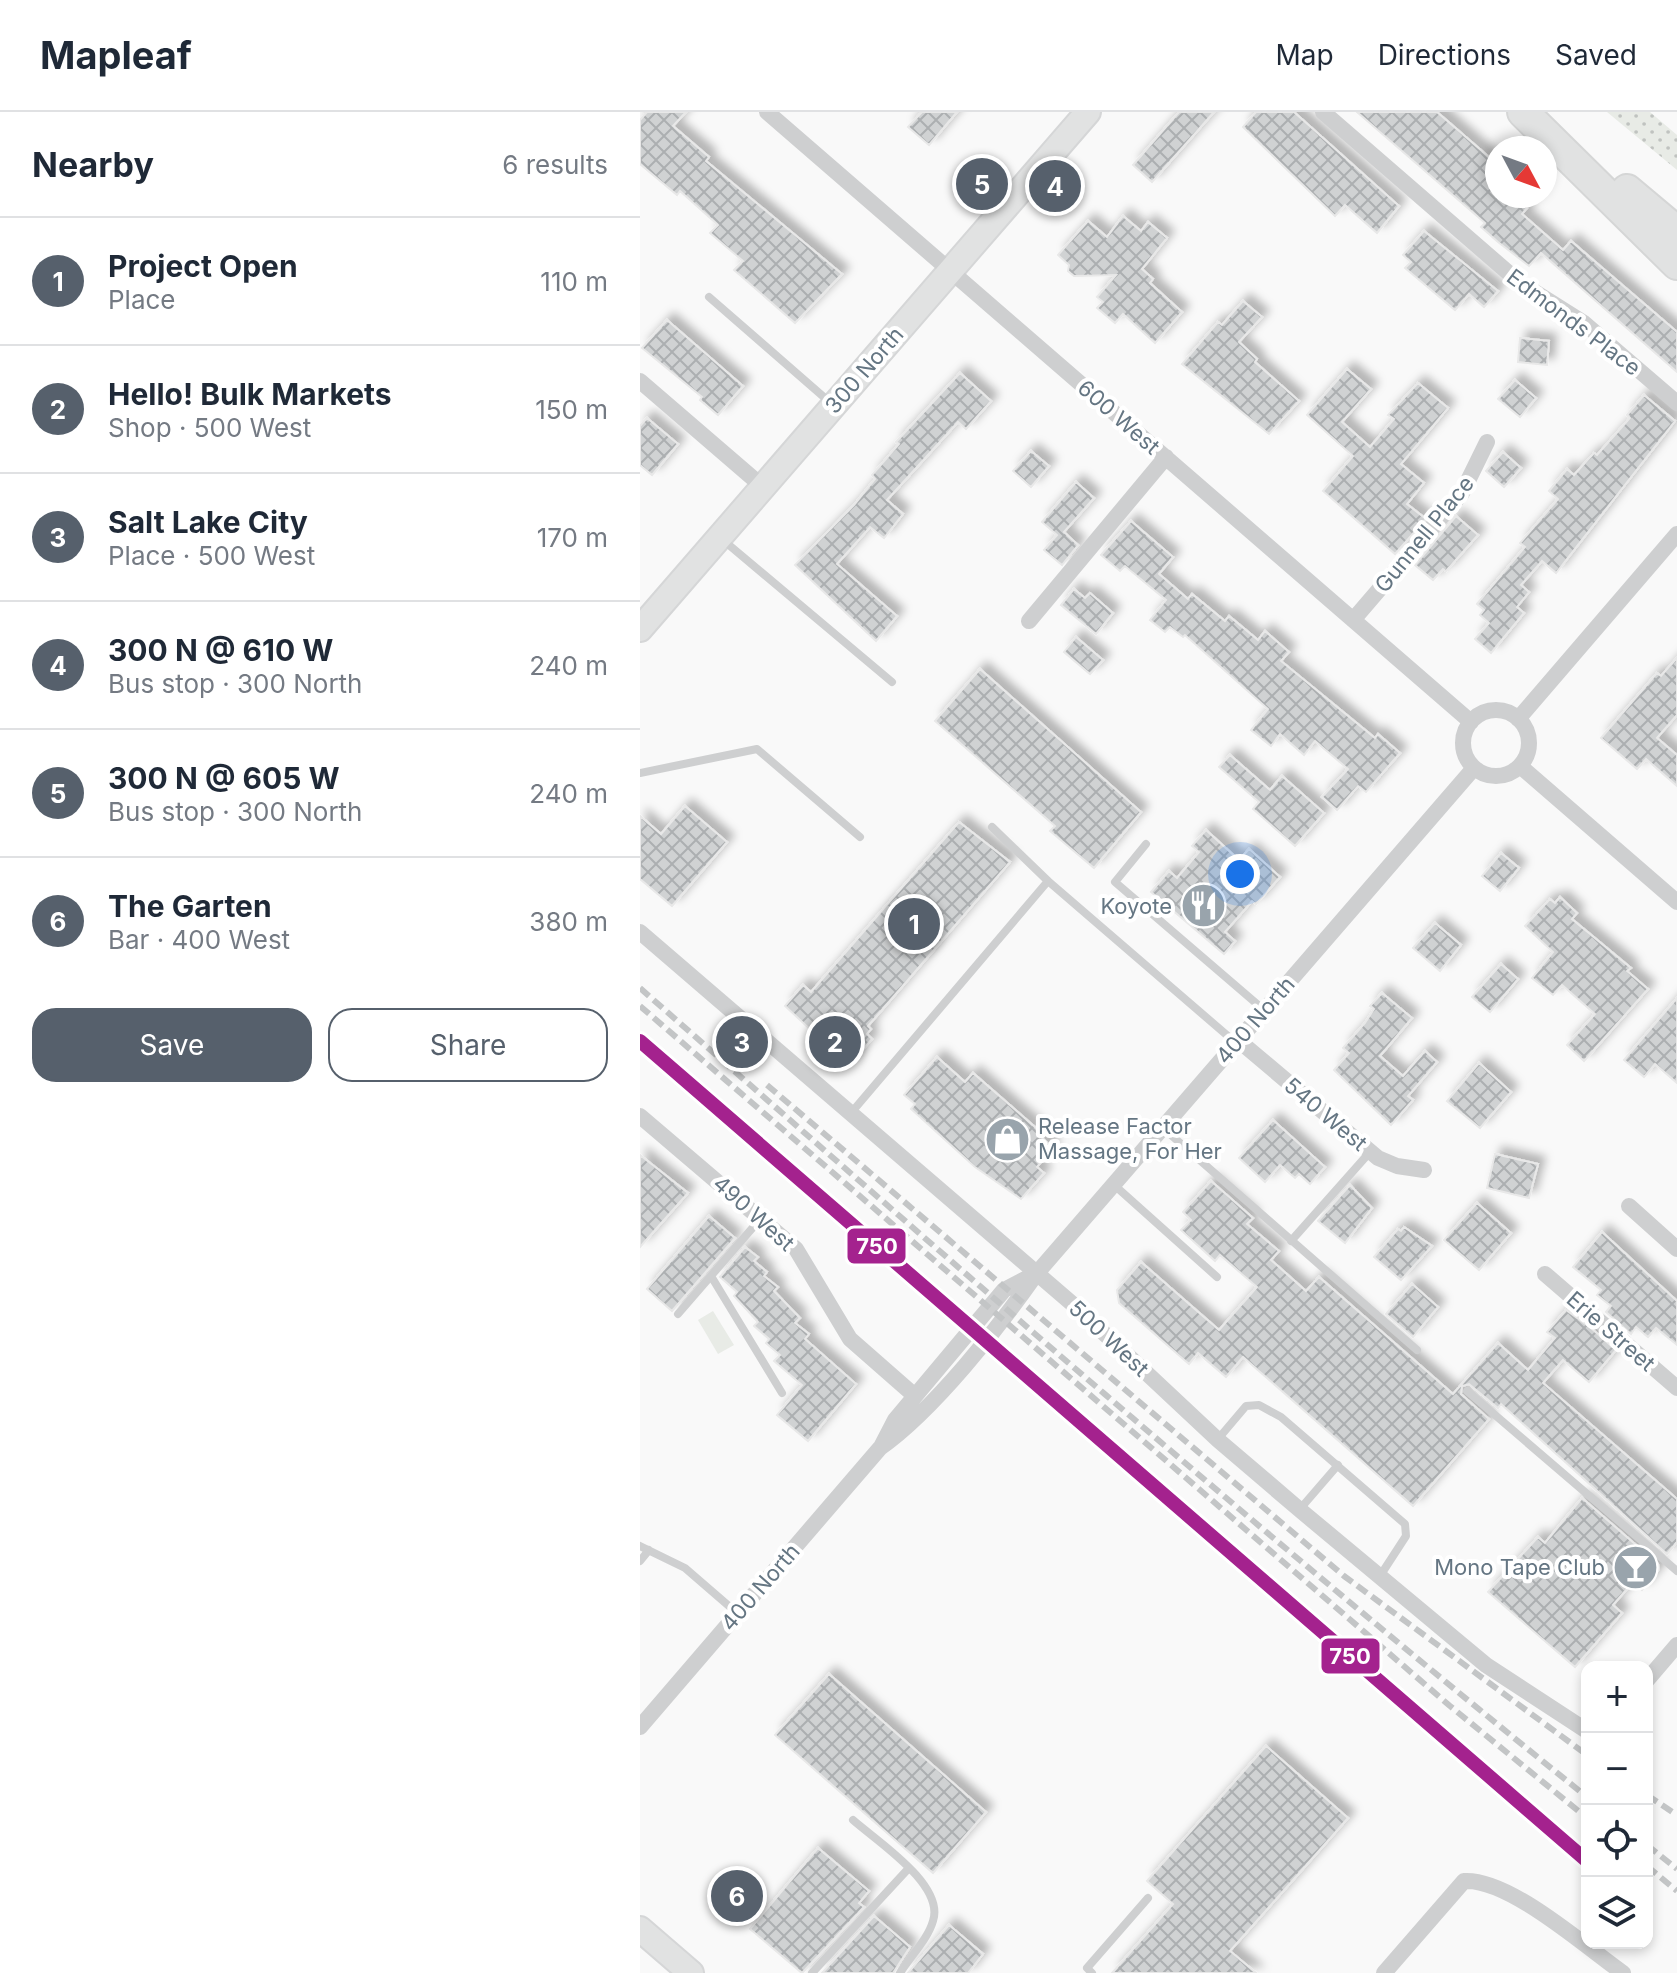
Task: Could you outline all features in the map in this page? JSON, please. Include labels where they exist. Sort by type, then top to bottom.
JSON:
[{"type":"highway","points":[[1523,112],[1677,264]]},
{"type":"highway","points":[[1533,112],[1677,232]]},
{"type":"street","name":"600 West","points":[[767,112],[1471,722]]},
{"type":"street","name":"300 North","points":[[640,629],[1088,112]]},
{"type":"street","name":"Edmonds Place","points":[[1323,112],[1530,291],[1595,332],[1677,403]]},
{"type":"street","points":[[640,381],[763,487]]},
{"type":"street","name":"Gunnell Place","points":[[1353,620],[1462,493],[1487,442]]},
{"type":"street","points":[[1029,621],[1166,457]]},
{"type":"street","points":[[1518,719],[1677,534]]},
{"type":"street","points":[[1494,710],[1518,719],[1529,742],[1520,766],[1497,776],[1474,768],[1463,746],[1471,722],[1494,710]]},
{"type":"street","points":[[1520,766],[1677,902]]},
{"type":"street","name":"400 North","points":[[880,1448],[906,1430],[1113,1184],[1474,768]]},
{"type":"street","name":"500 West","points":[[640,932],[1037,1273],[1218,1440],[1300,1510],[1486,1665],[1581,1727]]},
{"type":"street","name":"540 West","points":[[1237,1041],[1370,1152],[1388,1163],[1424,1170]]},
{"type":"street","name":"490 West","points":[[640,1116],[796,1249],[850,1339],[915,1396]]},
{"type":"street","points":[[1629,1206],[1677,1249]]},
{"type":"street","name":"400 North","points":[[640,1727],[880,1448],[895,1420],[1004,1290],[1037,1273]]},
{"type":"street","name":"Erie Street","points":[[1545,1274],[1677,1388]]},
{"type":"street","points":[[1653,1673],[1677,1645]]},
{"type":"street","points":[[1384,1973],[1464,1881],[1485,1883],[1509,1895],[1623,1973]]},
{"type":"street","points":[[640,1929],[691,1973]]},
{"type":"lane","points":[[709,297],[834,405]]},
{"type":"lane","points":[[719,537],[892,682]]},
{"type":"lane","points":[[640,773],[757,749],[860,837]]},
{"type":"lane","points":[[992,827],[1048,881],[1237,1041]]},
{"type":"lane","points":[[1146,844],[1115,882],[1264,1010]]},
{"type":"lane","points":[[850,1114],[1048,881]]},
{"type":"lane","points":[[1162,1127],[1417,1350]]},
{"type":"lane","points":[[1291,1241],[1370,1152]]},
{"type":"lane","points":[[1113,1184],[1217,1277]]},
{"type":"lane","points":[[678,1314],[761,1217]]},
{"type":"lane","points":[[711,1276],[782,1393]]},
{"type":"lane","points":[[1467,1391],[1677,1571]]},
{"type":"lane","points":[[1218,1440],[1239,1410],[1259,1405],[1281,1417],[1338,1465],[1405,1524],[1406,1536],[1380,1577]]},
{"type":"lane","points":[[1300,1510],[1338,1465]]},
{"type":"lane","points":[[640,1561],[644,1548],[685,1568],[737,1613]]},
{"type":"lane","points":[[853,1820],[929,1887],[936,1906],[933,1923],[900,1973]]},
{"type":"lane","points":[[812,1973],[908,1869]]},
{"type":"lane","points":[[1092,1973],[1087,1968],[1148,1898]]},
{"type":"shaded area","points":[[1607,112],[1650,112],[1677,135],[1677,170]]},
{"type":"shaded area","points":[[713,1311],[734,1345],[718,1354],[698,1320]]},
{"type":"building","points":[[647,112],[686,112],[673,126],[709,157],[706,161],[842,274],[795,323],[734,270],[743,261],[710,233],[718,225],[680,191],[677,195],[640,164],[640,120]]},
{"type":"building","points":[[922,112],[957,112],[929,145],[908,127]]},
{"type":"building","points":[[1179,112],[1214,112],[1152,182],[1133,165]]},
{"type":"building","points":[[1256,112],[1294,112],[1399,206],[1377,233],[1345,205],[1335,216],[1243,127]]},
{"type":"building","points":[[1357,112],[1437,112],[1485,154],[1485,208],[1527,208],[1522,214],[1563,250],[1571,241],[1677,332],[1677,372],[1541,253],[1529,266],[1481,227],[1485,223]]},
{"type":"building","points":[[1123,216],[1141,231],[1148,222],[1167,238],[1142,269],[1153,279],[1150,283],[1182,312],[1155,343],[1123,314],[1115,323],[1097,308],[1103,302],[1097,297],[1116,275],[1074,276],[1068,271],[1069,265],[1058,255],[1088,221],[1107,237]]},
{"type":"building","points":[[1424,231],[1498,291],[1484,307],[1469,294],[1455,310],[1405,268],[1411,262],[1403,255]]},
{"type":"building","points":[[1243,301],[1262,317],[1239,342],[1257,359],[1255,362],[1299,401],[1269,434],[1182,364],[1218,322],[1222,325]]},
{"type":"building","points":[[667,320],[743,386],[718,415],[700,400],[702,397],[642,348]]},
{"type":"building","points":[[1520,338],[1549,341],[1547,365],[1518,362]]},
{"type":"building","points":[[1347,369],[1371,389],[1342,422],[1370,447],[1394,419],[1388,415],[1418,383],[1448,408],[1401,464],[1424,483],[1407,504],[1426,519],[1395,554],[1323,491],[1353,456],[1307,415]]},
{"type":"building","points":[[960,373],[991,401],[966,429],[958,422],[887,500],[903,514],[884,538],[870,527],[837,564],[897,616],[876,641],[795,565],[854,505],[875,479],[872,475],[899,444],[896,442]]},
{"type":"building","points":[[1515,380],[1536,398],[1520,417],[1498,399]]},
{"type":"building","points":[[1644,395],[1675,421],[1556,573],[1542,561],[1521,585],[1529,592],[1517,607],[1524,613],[1491,653],[1475,639],[1489,623],[1480,615],[1484,610],[1477,604],[1525,547],[1520,543],[1558,499],[1549,491],[1567,469],[1574,475],[1594,453],[1597,455],[1630,418],[1627,415]]},
{"type":"building","points":[[647,418],[678,444],[652,475],[640,465],[640,426]]},
{"type":"building","points":[[1031,451],[1049,466],[1031,487],[1013,471]]},
{"type":"building","points":[[1503,452],[1521,468],[1504,487],[1486,471]]},
{"type":"building","points":[[1076,482],[1094,498],[1064,532],[1078,545],[1062,565],[1044,550],[1057,535],[1042,522]]},
{"type":"building","points":[[1456,516],[1478,535],[1446,571],[1443,569],[1433,580],[1415,565]]},
{"type":"building","points":[[1131,521],[1173,557],[1159,574],[1188,599],[1192,594],[1225,621],[1229,616],[1258,640],[1265,631],[1289,652],[1281,661],[1375,738],[1378,734],[1400,753],[1366,792],[1358,786],[1337,810],[1322,797],[1348,769],[1315,741],[1304,755],[1280,734],[1271,746],[1251,730],[1268,709],[1185,635],[1183,637],[1170,627],[1165,632],[1150,620],[1166,600],[1125,566],[1120,571],[1101,555]]},
{"type":"building","points":[[1074,589],[1085,598],[1090,593],[1113,613],[1096,634],[1061,605]]},
{"type":"building","points":[[1076,637],[1103,660],[1090,674],[1064,652]]},
{"type":"building","points":[[1677,658],[1677,715],[1657,738],[1677,755],[1677,786],[1646,759],[1637,769],[1601,738],[1657,673],[1661,676]]},
{"type":"building","points":[[980,669],[1141,812],[1094,868],[1050,831],[1055,826],[935,721]]},
{"type":"building","points":[[1230,755],[1270,790],[1282,776],[1324,813],[1295,846],[1253,809],[1259,802],[1219,767]]},
{"type":"building","points":[[685,806],[727,842],[672,906],[640,879],[640,816],[661,834]]},
{"type":"building","points":[[959,822],[1010,862],[868,1026],[871,1029],[867,1034],[872,1039],[851,1063],[842,1059],[785,1006],[803,985],[811,992]]},
{"type":"building","points":[[1206,830],[1239,860],[1249,849],[1280,877],[1256,904],[1252,901],[1225,932],[1235,941],[1224,954],[1151,892],[1169,871],[1177,878],[1199,852],[1192,846]]},
{"type":"building","points":[[1501,853],[1519,868],[1500,891],[1482,876]]},
{"type":"building","points":[[1560,897],[1577,913],[1572,919],[1631,968],[1627,971],[1648,989],[1584,1061],[1567,1045],[1595,1014],[1562,985],[1553,995],[1532,978],[1553,952],[1525,926],[1550,899],[1555,903]]},
{"type":"building","points":[[1435,923],[1461,945],[1440,971],[1413,948]]},
{"type":"building","points":[[1501,964],[1518,979],[1490,1012],[1472,997]]},
{"type":"building","points":[[1382,993],[1412,1018],[1380,1056],[1403,1076],[1425,1051],[1437,1062],[1408,1096],[1413,1100],[1391,1125],[1334,1070],[1349,1053],[1343,1048],[1365,1023],[1374,1009],[1370,1006]]},
{"type":"building","points":[[1677,998],[1677,1083],[1655,1064],[1644,1077],[1624,1060]]},
{"type":"building","points":[[937,1057],[965,1082],[973,1073],[1043,1134],[1041,1137],[1053,1148],[1037,1167],[1044,1173],[1021,1199],[975,1167],[911,1109],[915,1104],[904,1095]]},
{"type":"building","points":[[1479,1063],[1511,1092],[1480,1128],[1447,1101]]},
{"type":"building","points":[[1273,1120],[1325,1167],[1310,1184],[1299,1174],[1295,1178],[1280,1165],[1265,1182],[1239,1158]]},
{"type":"building","points":[[1495,1154],[1538,1164],[1529,1198],[1487,1188]]},
{"type":"building","points":[[640,1155],[688,1193],[640,1247]]},
{"type":"building","points":[[1211,1181],[1253,1218],[1247,1224],[1279,1251],[1271,1260],[1306,1291],[1319,1277],[1453,1394],[1498,1343],[1528,1370],[1555,1338],[1547,1332],[1566,1310],[1591,1328],[1616,1350],[1589,1382],[1563,1360],[1543,1383],[1677,1499],[1677,1542],[1667,1554],[1501,1404],[1498,1408],[1469,1384],[1462,1386],[1461,1394],[1489,1419],[1413,1506],[1243,1357],[1226,1377],[1198,1353],[1189,1364],[1119,1303],[1117,1290],[1141,1262],[1219,1330],[1257,1287],[1220,1255],[1215,1261],[1181,1230],[1191,1220],[1183,1212]]},
{"type":"building","points":[[1350,1185],[1372,1208],[1345,1243],[1318,1221]]},
{"type":"building","points":[[1477,1203],[1511,1233],[1479,1270],[1444,1240]]},
{"type":"building","points":[[709,1216],[735,1238],[672,1311],[647,1289]]},
{"type":"building","points":[[1404,1227],[1432,1246],[1401,1280],[1374,1257],[1398,1229],[1401,1231]]},
{"type":"building","points":[[1602,1232],[1677,1301],[1677,1345],[1656,1328],[1648,1337],[1636,1327],[1631,1334],[1606,1312],[1611,1306],[1597,1295],[1601,1290],[1573,1267]]},
{"type":"building","points":[[745,1247],[758,1257],[754,1261],[767,1272],[764,1276],[778,1287],[774,1291],[800,1318],[795,1323],[809,1334],[805,1339],[856,1384],[808,1441],[777,1415],[802,1385],[774,1361],[780,1355],[766,1343],[769,1339],[754,1326],[758,1322],[734,1296],[737,1292],[720,1277]]},
{"type":"building","points":[[1412,1284],[1438,1307],[1413,1337],[1386,1314]]},
{"type":"building","points":[[1582,1498],[1658,1564],[1659,1569],[1642,1590],[1633,1582],[1613,1605],[1622,1613],[1575,1667],[1488,1592],[1538,1537],[1545,1543]]},
{"type":"building","points":[[829,1674],[986,1812],[933,1873],[775,1735]]},
{"type":"building","points":[[1266,1746],[1348,1818],[1230,1951],[1256,1973],[1112,1973],[1173,1904],[1147,1881]]},
{"type":"building","points":[[818,1848],[869,1891],[859,1903],[864,1907],[802,1973],[750,1929]]},
{"type":"building","points":[[874,1916],[910,1947],[893,1973],[822,1973]]},
{"type":"building","points":[[949,1925],[983,1954],[968,1973],[908,1973]]},
{"type":"railway","points":[[640,988],[1227,1499],[1581,1792]]},
{"type":"railway","points":[[640,1006],[1450,1706],[1581,1813]]},
{"type":"railway","points":[[767,1085],[1344,1576],[1581,1751]]},
{"type":"railway","points":[[1653,1799],[1677,1815]]},
{"type":"railway","points":[[1653,1850],[1677,1869]]},
{"type":"railway","points":[[1653,1871],[1677,1891]]},
{"type":"transit line","name":"750","points":[[640,1041],[1581,1856]]},
{"type":"place","name":"300 N @ 605 W","points":[[982,184]]},
{"type":"place","name":"300 N @ 610 W","points":[[1055,186]]},
{"type":"place","name":"Koyote","points":[[1203,906]]},
{"type":"place","name":"Project Open","points":[[914,924]]},
{"type":"place","name":"Salt Lake City","points":[[742,1042]]},
{"type":"place","name":"Hello! Bulk Markets","points":[[835,1042]]},
{"type":"place","name":"Release Factor Massage, For Her","points":[[1007,1139]]},
{"type":"place","name":"Mono Tape Club","points":[[1636,1567]]},
{"type":"place","name":"The Garten","points":[[737,1896]]}]
